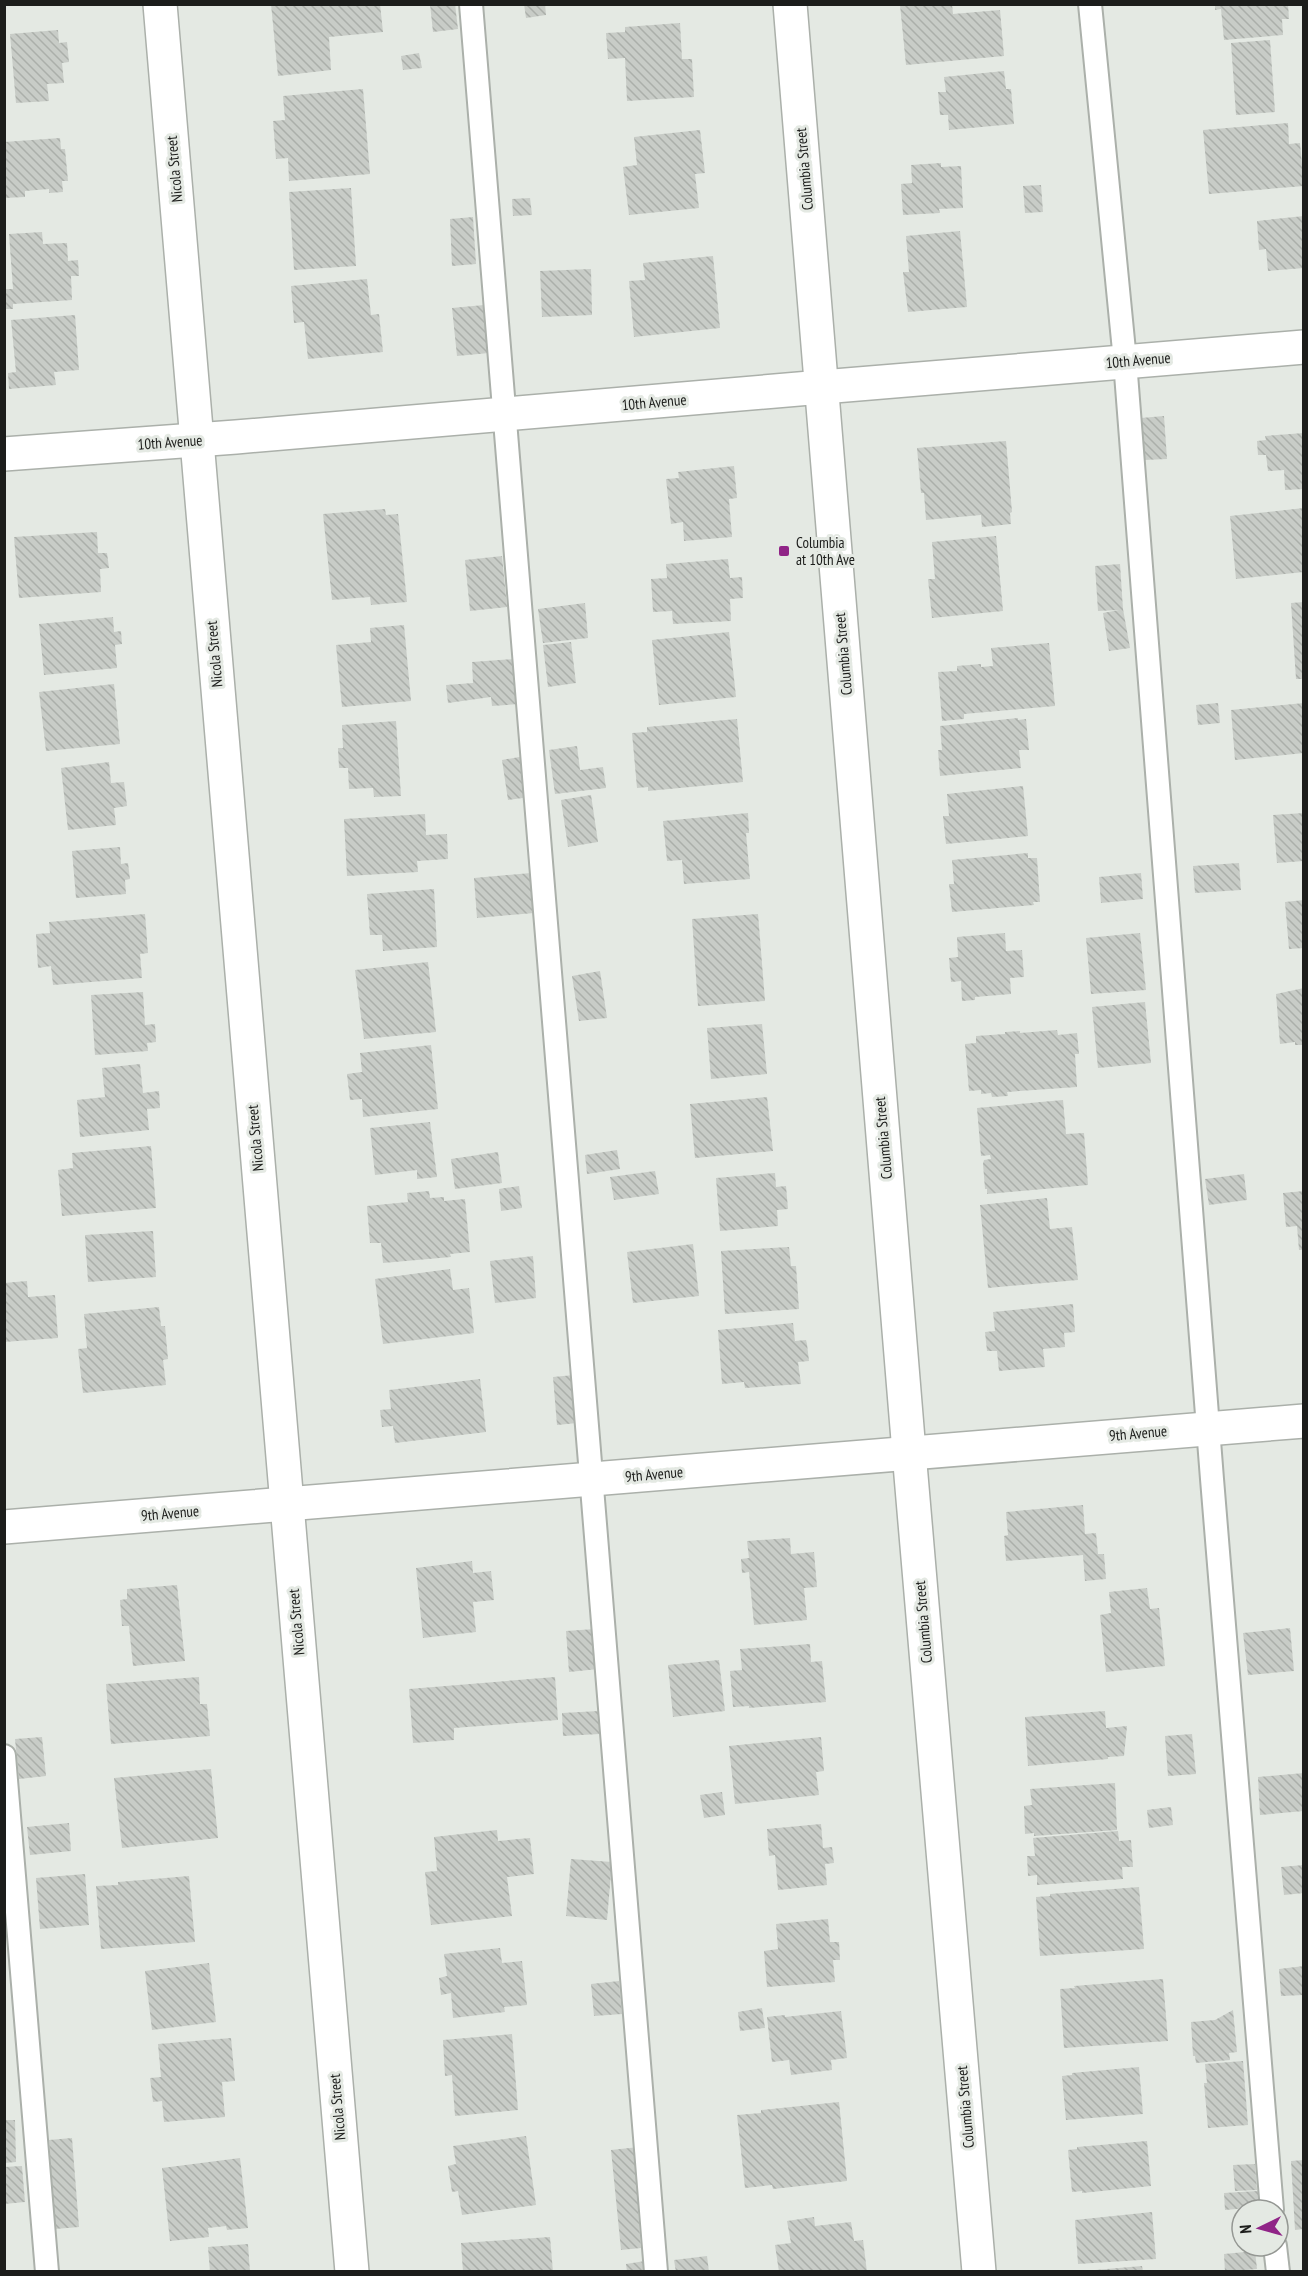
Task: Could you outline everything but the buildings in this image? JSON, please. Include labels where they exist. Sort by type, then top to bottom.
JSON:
[{"type":"street","name":"Nicola Street","points":[[160,4],[352,2271]]},
{"type":"street","name":"Columbia Street","points":[[790,4],[979,2271]]},
{"type":"street","name":"10th Avenue","points":[[4,454],[1304,347]]},
{"type":"street","name":"9th Avenue","points":[[4,1527],[1304,1420]]},
{"type":"lane","points":[[471,4],[656,2271]]},
{"type":"lane","points":[[1090,4],[1125,361],[1208,1428],[1271,2198]]},
{"type":"lane","points":[[4,1756],[47,2271]]},
{"type":"place","name":"Columbia at 10th Ave","points":[[784,551]]}]
